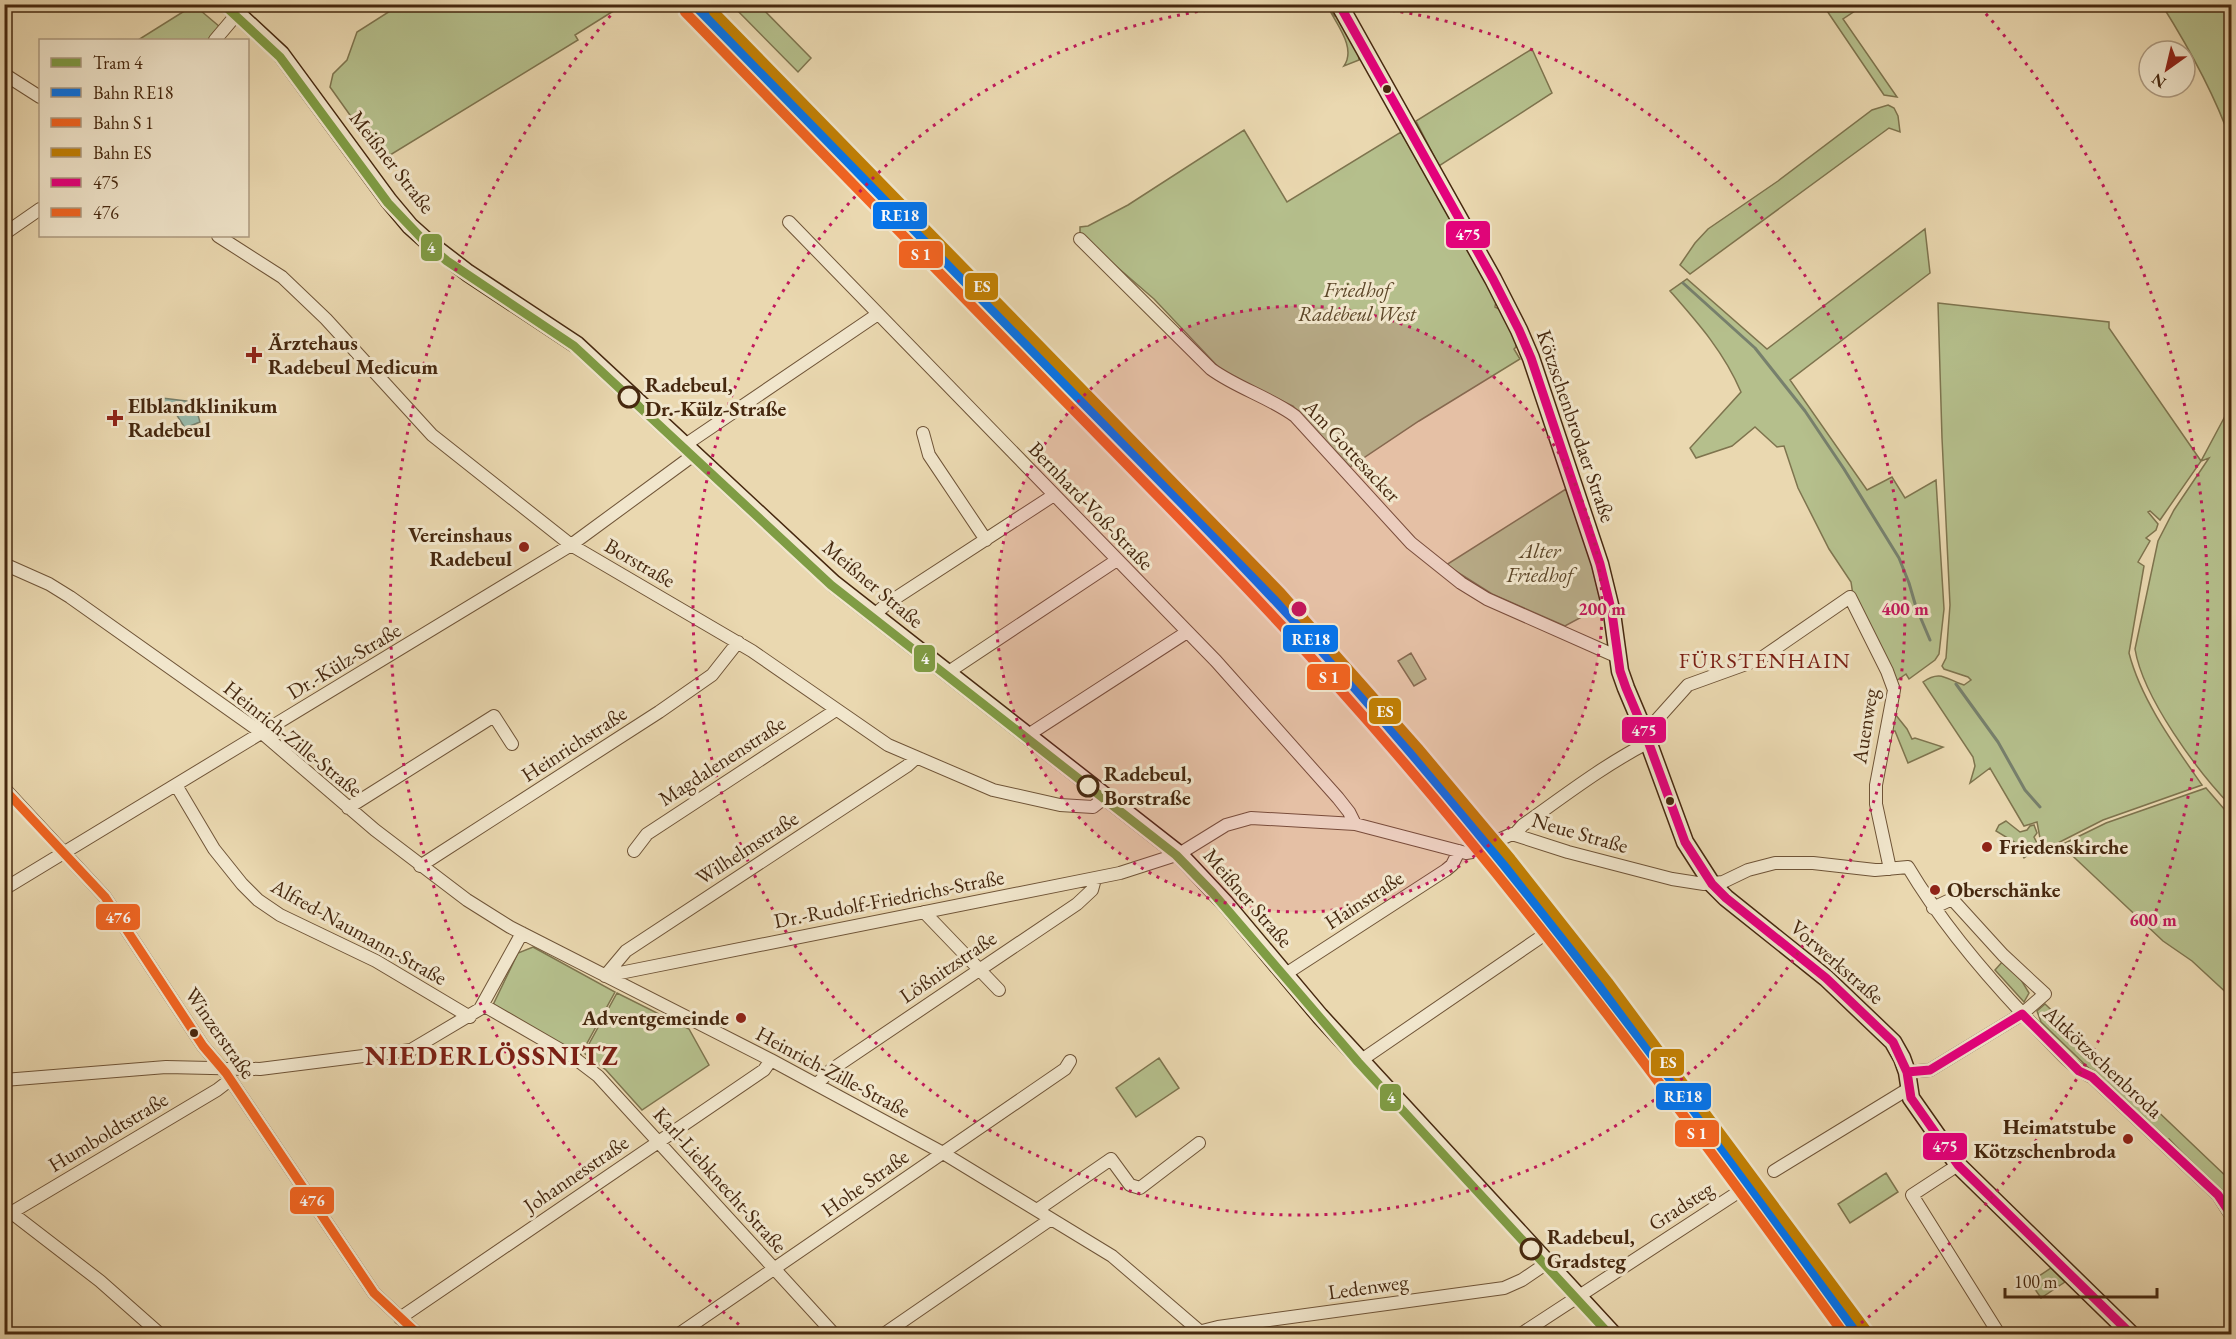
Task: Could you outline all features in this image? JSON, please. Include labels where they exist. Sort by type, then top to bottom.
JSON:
[{"type":"main road","name":"Kötzschenbrodaer Straße","points":[[1339,4],[1493,279],[1531,358],[1600,564],[1614,624],[1623,680],[1685,842],[1712,884]]},
{"type":"main road","name":"Meißner Straße","points":[[232,9],[281,54],[389,201],[410,226],[448,259],[577,345],[833,583],[1179,854],[1218,895],[1284,975],[1360,1061],[1613,1335]]},
{"type":"main road","name":"Vorwerkstraße","points":[[1712,884],[1826,978],[1893,1042],[1902,1058],[1911,1098],[1958,1165],[2131,1335]]},
{"type":"street","points":[[216,39],[232,9]]},
{"type":"street","points":[[4,74],[39,97]]},
{"type":"street","points":[[4,234],[39,210]]},
{"type":"street","name":"Bernhard-Voß-Straße","points":[[789,222],[1242,688],[1338,798],[1355,824]]},
{"type":"street","name":"Borstraße","points":[[220,237],[282,277],[326,319],[432,435],[571,545],[738,642],[879,740],[993,790],[1049,802],[1093,807],[1107,796]]},
{"type":"street","name":"Am Gottesacker","points":[[1080,239],[1212,369],[1221,376],[1283,407],[1295,416],[1394,525],[1443,570],[1487,599],[1618,657]]},
{"type":"street","name":"Dr.-Külz-Straße","points":[[4,889],[571,545],[690,449],[878,314]]},
{"type":"street","points":[[923,433],[929,455],[986,540]]},
{"type":"street","points":[[874,615],[888,603],[1054,495]]},
{"type":"street","points":[[947,673],[1117,560]]},
{"type":"street","name":"Heinrich-Zille-Straße","points":[[4,564],[49,584],[70,597],[262,733],[348,808],[420,866],[467,900],[522,933],[817,1084],[943,1153],[1112,1256],[1197,1333]]},
{"type":"street","name":"Auenweg","points":[[1647,738],[1688,685],[1760,659],[1850,597],[1894,690],[1876,784],[1876,804],[1890,869]]},
{"type":"street","points":[[1028,735],[1187,632]]},
{"type":"street","name":"Heinrichstraße","points":[[420,866],[660,712],[712,675],[738,642]]},
{"type":"street","name":"Magdalenenstraße","points":[[634,852],[647,834],[836,710]]},
{"type":"street","points":[[348,808],[494,716],[512,744]]},
{"type":"street","points":[[1515,834],[1523,825],[1647,738]]},
{"type":"street","name":"Wilhelmstraße","points":[[605,976],[626,951],[916,758]]},
{"type":"street","name":"Alfred-Naumann-Straße","points":[[176,785],[214,849],[258,900],[280,915],[376,961],[470,1017]]},
{"type":"street","name":"Winzerstraße","points":[[4,788],[105,897],[203,1046],[230,1080],[374,1293],[418,1335]]},
{"type":"street","name":"Neue Straße","points":[[1179,854],[1226,825],[1251,819],[1355,824],[1459,851],[1472,852],[1509,834],[1515,834],[1568,852],[1672,879],[1712,884],[1723,882],[1748,870],[1775,863],[1813,863],[1875,870],[1908,867]]},
{"type":"street","name":"Hainstraße","points":[[1284,975],[1446,870],[1452,865],[1459,851]]},
{"type":"street","name":"Dr.-Rudolf-Friedrichs-Straße","points":[[605,976],[1095,879],[1179,854]]},
{"type":"street","name":"Altkötzschenbroda","points":[[1908,867],[1933,908],[2022,1014],[2077,1069],[2095,1080],[2218,1195],[2232,1217]]},
{"type":"street","name":"Lößnitzstraße","points":[[817,1084],[831,1070],[1077,904],[1092,890],[1095,879]]},
{"type":"street","name":"Altkötzschenbroda","points":[[1933,908],[1952,899],[2003,955],[2045,994],[2022,1014]]},
{"type":"street","points":[[924,912],[999,990]]},
{"type":"street","points":[[4,1080],[166,1067],[260,1069],[411,1050],[470,1017],[483,1005],[522,933]]},
{"type":"street","points":[[1360,1061],[1538,939]]},
{"type":"street","name":"Karl-Liebknecht-Straße","points":[[483,1005],[573,1057],[598,1076],[834,1335]]},
{"type":"street","points":[[1774,1171],[1908,1081],[2022,1014]]},
{"type":"street","name":"Johannesstraße","points":[[400,1318],[764,1070],[771,1060]]},
{"type":"street","name":"Hohe Straße","points":[[679,1335],[1065,1069],[1070,1061]]},
{"type":"street","name":"Humboldtstraße","points":[[7,1212],[217,1090],[230,1080]]},
{"type":"street","points":[[1037,1210],[1111,1159],[1130,1185],[1140,1188],[1199,1143]]},
{"type":"street","points":[[1958,1165],[1911,1195],[2000,1335]]},
{"type":"street","name":"Gradsteg","points":[[1521,1335],[1743,1189]]},
{"type":"street","points":[[7,1212],[100,1281],[160,1335]]},
{"type":"street","points":[[884,1335],[1051,1219]]},
{"type":"street","name":"Ledenweg","points":[[1197,1333],[1504,1288],[1522,1280],[1547,1263]]},
{"type":"green space","points":[[401,4],[623,5],[575,35],[578,40],[382,160],[330,87],[333,74],[347,60],[357,32]]},
{"type":"green space","points":[[194,5],[220,27],[209,39],[140,39]]},
{"type":"green space","points":[[732,5],[759,5],[811,58],[798,72]]},
{"type":"green space","points":[[1327,5],[1332,5],[1334,16],[1338,16],[1358,53],[1359,60],[1344,66],[1348,51],[1346,43]]},
{"type":"green space","points":[[1823,5],[1864,5],[1843,19],[1897,97],[1884,95]]},
{"type":"green space","points":[[2162,5],[2231,5],[2231,141],[2197,66],[2197,39],[2182,38]]},
{"type":"green space","points":[[1532,49],[1552,93],[1439,166],[1416,121]]},
{"type":"green space","points":[[1888,105],[1894,108],[1898,116],[1900,132],[1889,128],[1690,274],[1680,265],[1708,229],[1778,181],[1872,110]]},
{"type":"green space","name":"Friedhof Radebeul West","points":[[1244,130],[1287,202],[1401,132],[1496,301],[1495,307],[1503,311],[1516,339],[1514,349],[1520,359],[1419,421],[1350,467],[1293,406],[1224,373],[1154,299],[1080,235],[1080,227],[1088,226],[1128,205]]},
{"type":"green space","points":[[1925,229],[1930,273],[1790,380],[1867,490],[1892,477],[1905,498],[1936,480],[1944,609],[1939,654],[1935,660],[1909,679],[1906,674],[1896,681],[1853,595],[1851,582],[1829,549],[1798,488],[1784,446],[1777,447],[1755,427],[1732,446],[1696,458],[1690,448],[1741,392],[1718,351],[1670,291],[1687,279],[1767,349]]},
{"type":"green space","points":[[1938,303],[2109,322],[2109,328],[2201,461],[2160,520],[2150,511],[2148,512],[2158,524],[2156,530],[2146,538],[2150,541],[2138,562],[2144,566],[2129,653],[2134,671],[2150,705],[2202,785],[2103,820],[2042,849],[2037,822],[2024,826],[1990,768],[1970,783],[1975,766],[1973,757],[1923,682],[1935,676],[1964,685],[1971,680],[1944,669],[1942,666],[1946,658],[1950,605]]},
{"type":"green space","points":[[2231,405],[2231,806],[2188,754],[2160,711],[2140,668],[2135,649],[2158,541],[2174,510],[2209,458],[2201,461]]},
{"type":"green space","name":"Alter Friedhof","points":[[1566,489],[1588,551],[1602,606],[1565,626],[1492,594],[1446,565]]},
{"type":"green space","points":[[1411,653],[1426,679],[1414,686],[1398,661]]},
{"type":"green space","points":[[1895,714],[1912,739],[1943,747],[1908,763],[1895,731],[1891,731]]},
{"type":"green space","points":[[2206,788],[2231,817],[2231,997],[2192,961],[2163,941],[2061,845],[2106,823]]},
{"type":"green space","points":[[2006,821],[2020,832],[2034,825],[2037,833],[2034,837],[2039,847],[2024,858],[2016,843],[1996,831],[1999,825]]},
{"type":"green space","points":[[533,947],[615,992],[580,1056],[492,1007],[518,953]]},
{"type":"green space","points":[[2003,961],[2020,978],[2029,993],[2024,1002],[1995,970]]},
{"type":"green space","points":[[617,993],[689,1029],[709,1065],[642,1110],[606,1070],[584,1053]]},
{"type":"green space","points":[[2045,1004],[2231,1181],[2231,1203],[2169,1139],[2165,1142],[2041,1022],[2037,1011]]},
{"type":"green space","points":[[1159,1058],[1179,1088],[1136,1117],[1116,1088]]},
{"type":"green space","points":[[1886,1173],[1898,1192],[1850,1223],[1838,1204]]},
{"type":"green space","points":[[2051,1268],[2065,1282],[2041,1298],[2030,1282]]},
{"type":"shaded area","points":[[162,398],[194,402],[200,422],[185,428],[173,409],[166,414],[157,401]]},
{"type":"waterway","points":[[1683,283],[1755,348],[1805,411],[1899,558],[1930,640]]},
{"type":"waterway","points":[[1956,684],[1998,742],[2025,790],[2040,807]]},
{"type":"tram line","name":"4","points":[[223,4],[280,57],[388,203],[427,244],[447,261],[574,346],[831,585],[1176,855],[1212,892],[1358,1062],[1609,1334]]},
{"type":"rail line","name":"RE18","points":[[694,4],[1214,536],[1356,689],[1423,766],[1552,924],[1676,1087],[1858,1334]]},
{"type":"rail line","name":"ES","points":[[714,12],[1281,593],[1418,748],[1511,859],[1608,982],[1869,1334]]},
{"type":"transit line","name":"475","points":[[1339,4],[1493,279],[1531,358],[1600,564],[1612,613],[1620,671],[1685,842],[1712,884],[1726,898],[1826,978],[1893,1042],[1907,1072],[1911,1098],[1958,1165],[2131,1334]]},
{"type":"transit line","points":[[685,12],[1201,541],[1343,693],[1475,848],[1602,1007],[1844,1334]]},
{"type":"transit line","name":"476","points":[[4,789],[105,897],[203,1046],[226,1073],[374,1293],[418,1334]]},
{"type":"transit line","name":"475","points":[[1907,1072],[1930,1070],[2022,1014],[2079,1071],[2092,1077],[2218,1195],[2232,1216]]},
{"type":"place","name":"Ärztehaus Radebeul Medicum","points":[[254,355]]},
{"type":"place","name":"Radebeul, Dr.-Külz-Straße","points":[[629,397]]},
{"type":"place","name":"Elblandklinikum Radebeul","points":[[115,418]]},
{"type":"place","name":"Vereinshaus Radebeul","points":[[524,547]]},
{"type":"place","name":"Radebeul, Borstraße","points":[[1088,786]]},
{"type":"place","name":"Friedenskirche","points":[[1987,847]]},
{"type":"place","name":"Oberschänke","points":[[1935,890]]},
{"type":"place","name":"Adventgemeinde","points":[[741,1018]]},
{"type":"place","name":"Heimatstube Kötzschenbroda","points":[[2128,1139]]},
{"type":"place","name":"Radebeul, Gradsteg","points":[[1531,1249]]},
{"type":"district","name":"FÜRSTENHAIN","points":[[1765,660]]},
{"type":"district","name":"NIEDERLÖSSNITZ","points":[[492,1056]]}]
